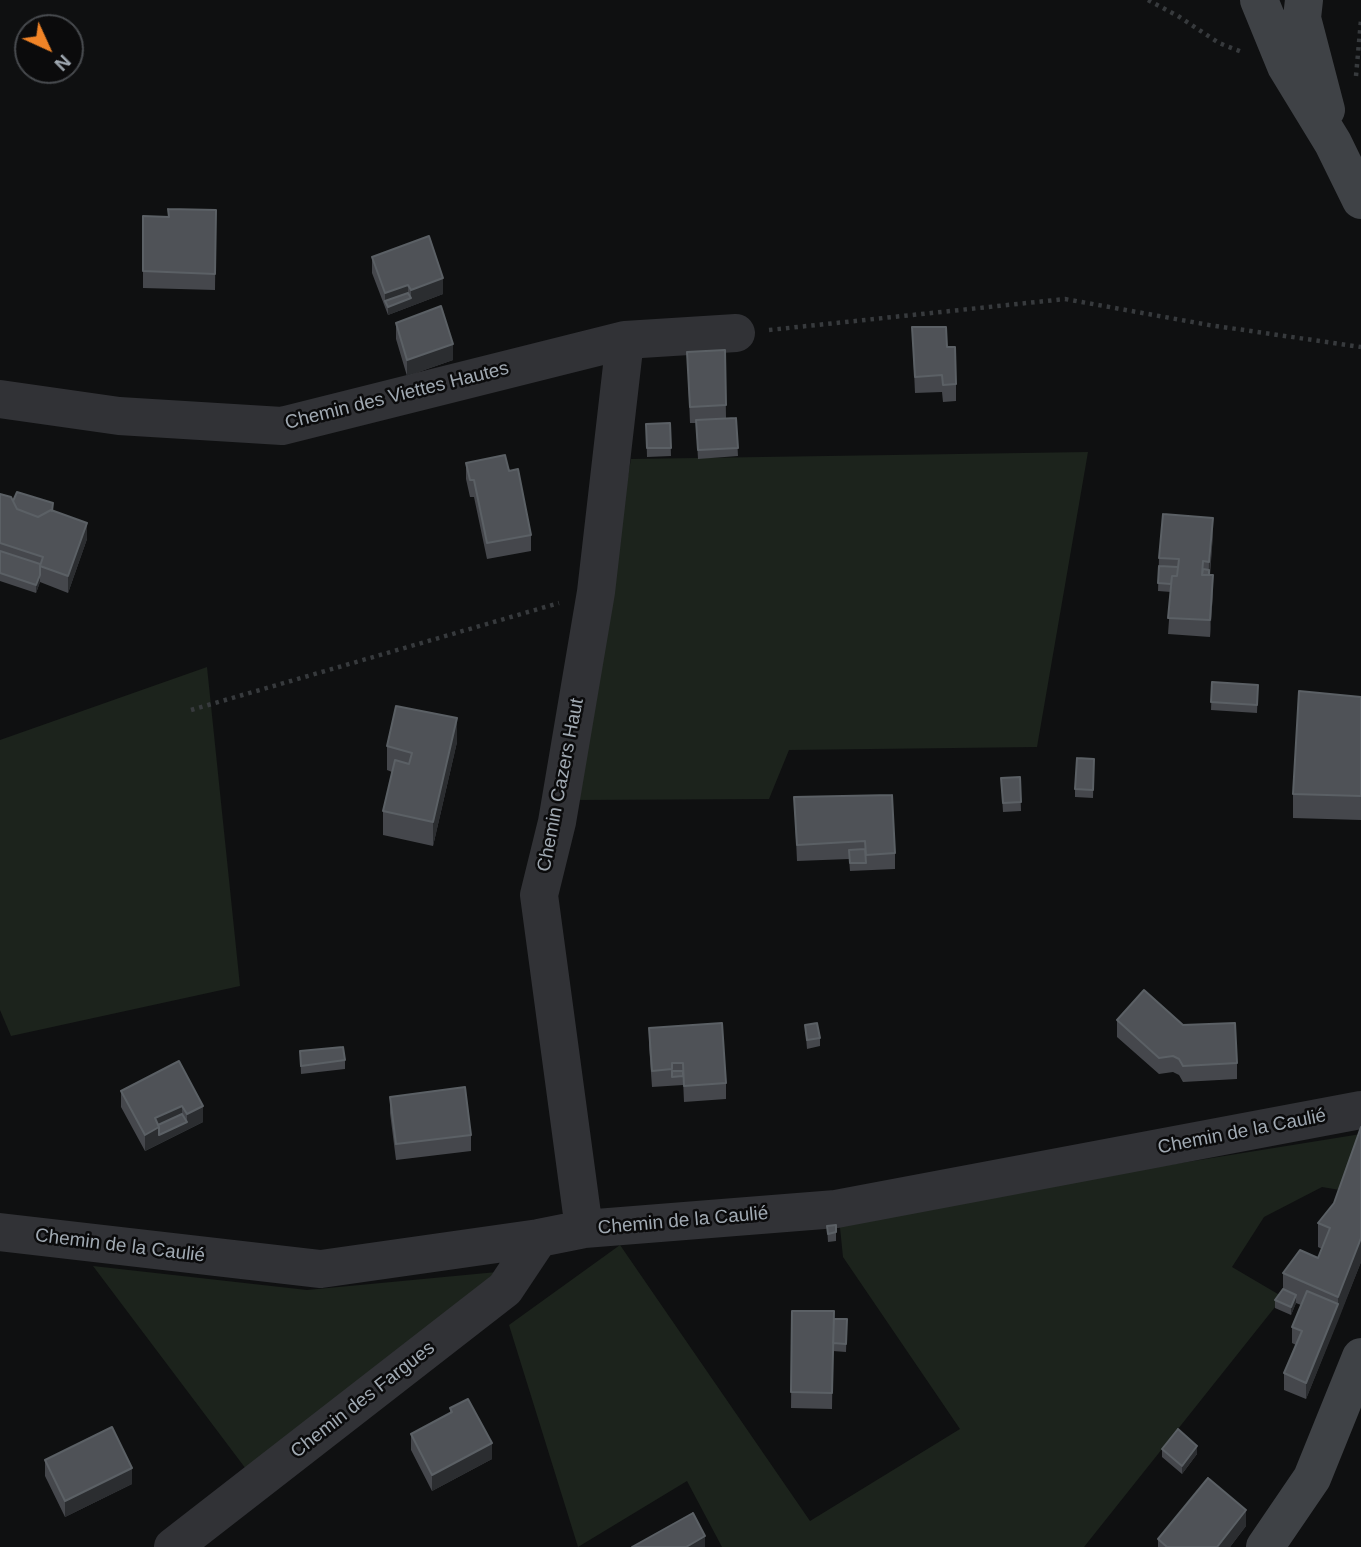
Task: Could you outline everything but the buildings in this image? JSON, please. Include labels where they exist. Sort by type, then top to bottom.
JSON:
[{"type":"main road","points":[[1259,0],[1286,66],[1333,143],[1361,200]]},
{"type":"main road","points":[[1304,0],[1302,18],[1333,143]]},
{"type":"main road","points":[[1265,1547],[1311,1478],[1361,1357]]},
{"type":"street","name":"Chemin des Viettes Hautes","points":[[0,399],[119,416],[282,426],[625,340],[736,333]]},
{"type":"street","name":"Chemin Cazers Haut","points":[[584,1229],[539,895],[557,822],[596,592],[625,340]]},
{"type":"street","name":"Chemin de la Caulié","points":[[0,1232],[321,1269],[539,1238],[584,1229],[836,1209],[1361,1110]]},
{"type":"street","name":"Chemin des Fargues","points":[[173,1547],[505,1289],[539,1238]]},
{"type":"path","points":[[1148,0],[1219,43],[1244,52]]},
{"type":"path","points":[[1359,87],[1356,77],[1361,20]]},
{"type":"path","points":[[736,333],[1065,299],[1209,325],[1361,347]]},
{"type":"path","points":[[191,710],[596,592]]},
{"type":"shaded area","points":[[1088,452],[1037,747],[789,750],[769,799],[571,800],[631,459]]},
{"type":"shaded area","points":[[207,667],[240,986],[11,1036],[0,1010],[0,740]]},
{"type":"shaded area","points":[[1361,1134],[1346,1191],[1322,1187],[1264,1217],[1232,1267],[1283,1297],[1084,1547],[722,1547],[687,1481],[578,1547],[509,1325],[620,1245],[810,1521],[960,1429],[843,1257],[839,1218]]},
{"type":"shaded area","points":[[93,1266],[307,1290],[497,1272],[246,1469]]}]
